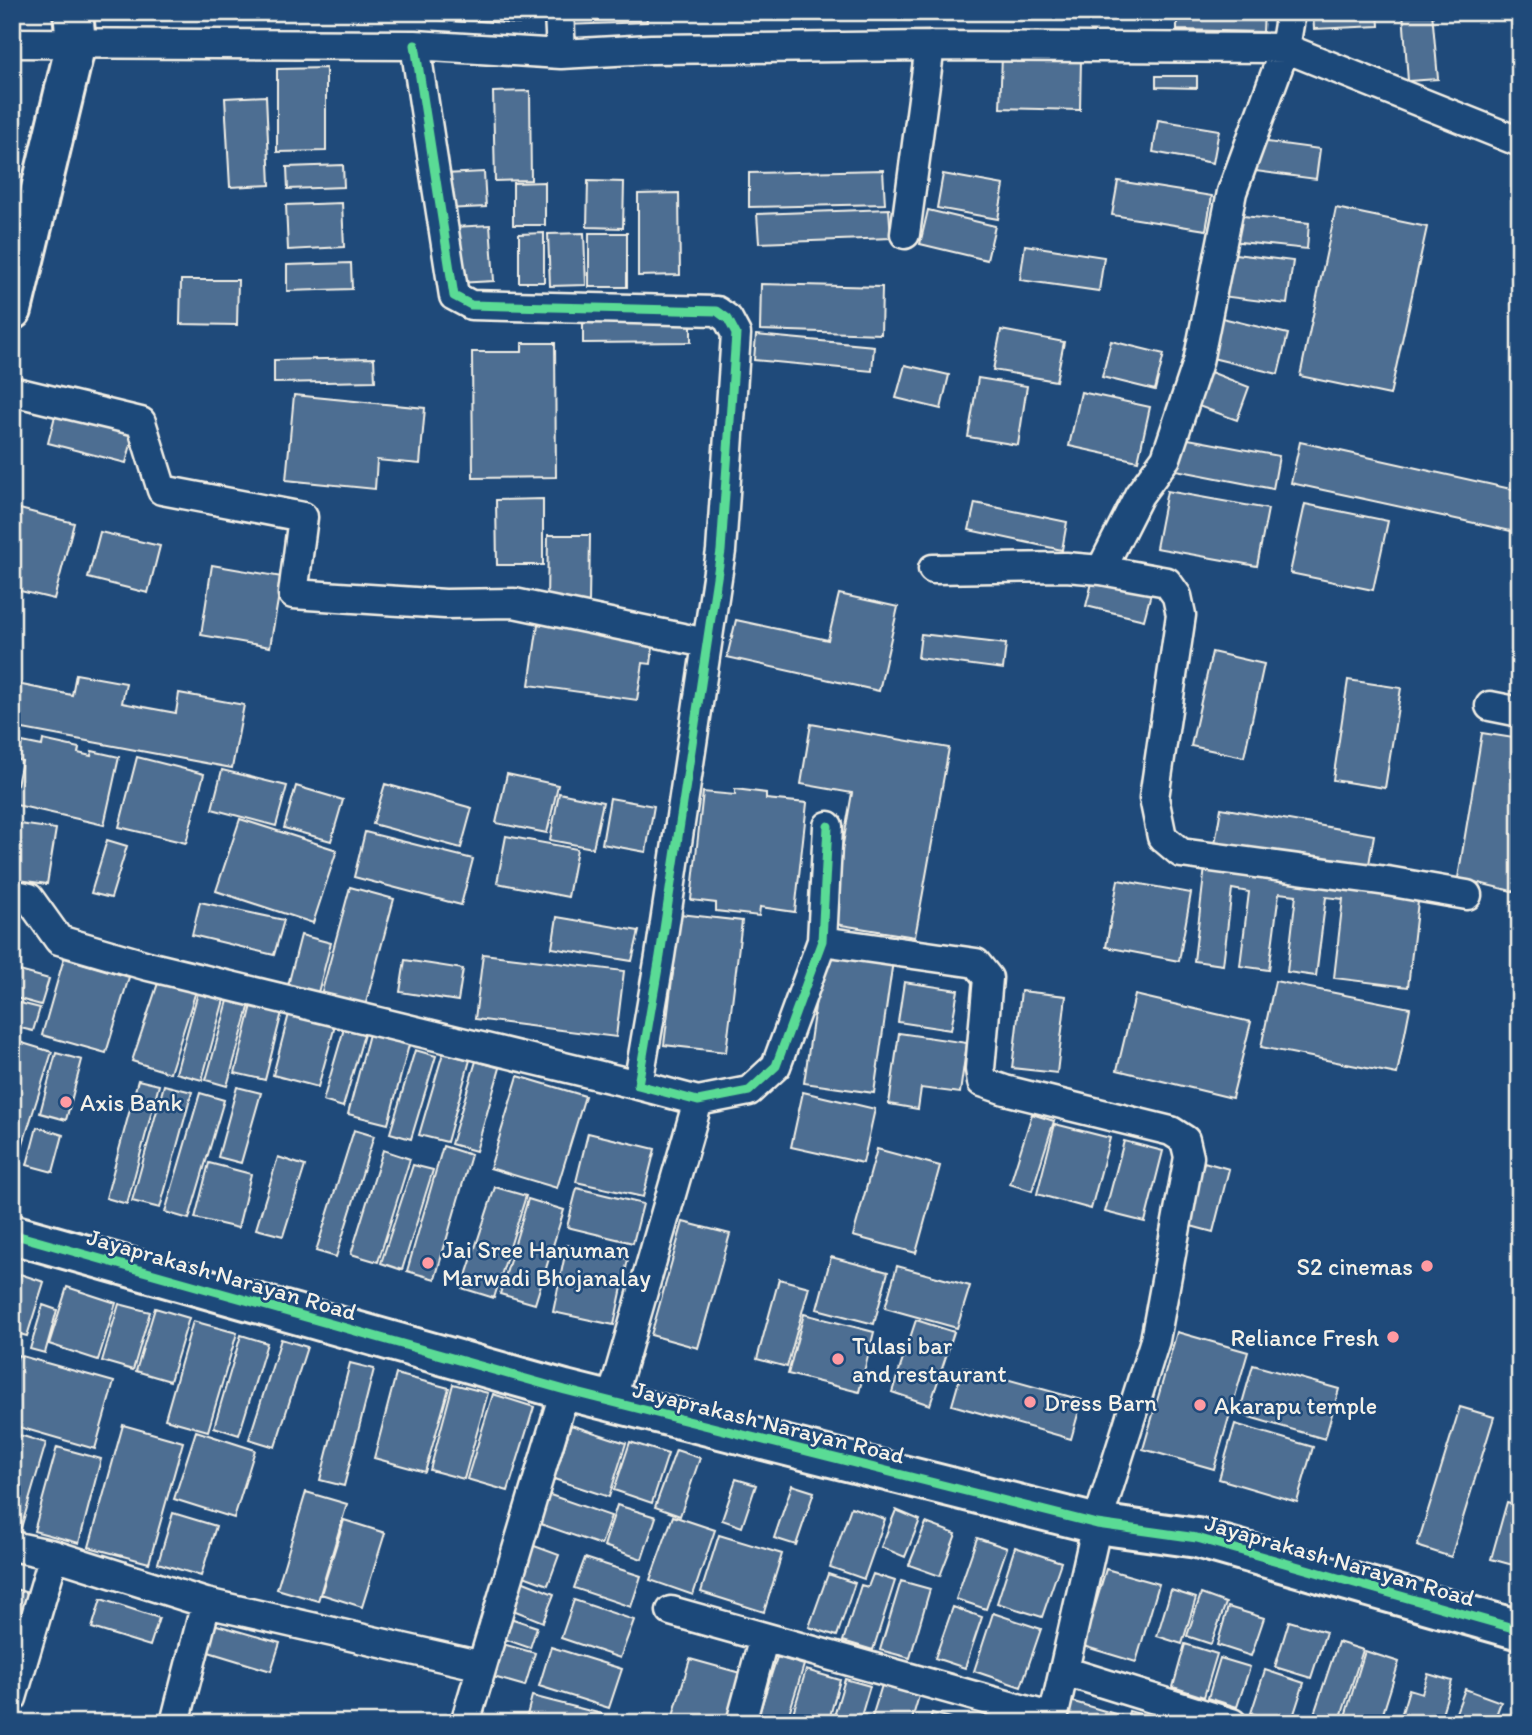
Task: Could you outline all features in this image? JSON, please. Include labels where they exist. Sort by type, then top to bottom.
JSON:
[{"type":"street","points":[[559,12],[561,54]]},
{"type":"street","points":[[1101,570],[1139,495],[1166,458],[1198,362],[1232,192],[1285,48],[1291,12]]},
{"type":"street","points":[[12,43],[74,27],[561,54],[652,49],[930,46],[1285,48],[1520,142]]},
{"type":"street","points":[[12,310],[74,27]]},
{"type":"street","points":[[415,45],[454,296],[471,306],[717,311],[728,320],[736,334],[720,551],[660,956],[638,1085]]},
{"type":"street","points":[[905,234],[930,46]]},
{"type":"street","points":[[12,391],[141,422],[162,490],[303,517],[293,594],[445,604],[514,603],[706,643]]},
{"type":"street","points":[[933,569],[1066,567],[1101,570],[1167,582],[1177,596],[1181,615],[1153,798],[1162,837],[1181,853],[1387,881],[1467,895]]},
{"type":"street","points":[[1490,706],[1520,712]]},
{"type":"street","points":[[12,894],[29,898],[59,940],[188,976],[698,1101],[749,1091],[776,1066],[822,941],[828,826]]},
{"type":"street","points":[[671,1611],[1053,1721],[1097,1524],[1155,1340],[1189,1157],[1185,1140],[1171,1131],[982,1082],[980,1069],[988,978],[976,963],[822,941]]},
{"type":"street","points":[[611,1402],[698,1101]]},
{"type":"street","name":"Jayaprakash Narayan Road","points":[[12,1234],[565,1390],[1097,1524],[1197,1538],[1520,1630]]},
{"type":"street","points":[[465,1723],[565,1390]]},
{"type":"street","points":[[12,1546],[54,1555],[205,1603],[482,1666]]},
{"type":"street","points":[[12,1698],[54,1555]]},
{"type":"street","points":[[175,1723],[205,1603]]},
{"type":"street","points":[[741,1723],[764,1637]]},
{"type":"street","points":[[1064,1671],[1231,1723]]},
{"type":"building","points":[[427,12],[464,12],[464,22],[426,19]]},
{"type":"building","points":[[468,12],[520,12],[519,24],[468,20]]},
{"type":"building","points":[[564,12],[646,12],[647,22],[565,25]]},
{"type":"building","points":[[1027,12],[1155,12],[1155,19],[1027,17]]},
{"type":"building","points":[[1177,12],[1264,12],[1263,32],[1177,30]]},
{"type":"building","points":[[1313,12],[1378,12],[1379,26],[1314,29]]},
{"type":"building","points":[[1403,12],[1432,12],[1438,79],[1408,81]]},
{"type":"building","points":[[1002,56],[1081,58],[1080,110],[1000,108]]},
{"type":"building","points":[[326,68],[326,151],[277,152],[277,69]]},
{"type":"building","points":[[1156,76],[1197,76],[1197,88],[1156,87]]},
{"type":"building","points":[[530,91],[531,180],[495,181],[493,92]]},
{"type":"building","points":[[266,96],[270,185],[230,187],[225,98]]},
{"type":"building","points":[[1158,120],[1219,130],[1213,163],[1153,152]]},
{"type":"building","points":[[1260,141],[1320,149],[1316,179],[1255,171]]},
{"type":"building","points":[[343,165],[344,187],[288,189],[287,167]]},
{"type":"building","points":[[883,170],[885,204],[749,207],[749,173]]},
{"type":"building","points":[[484,172],[486,207],[445,209],[444,174]]},
{"type":"building","points":[[943,174],[1004,185],[998,219],[937,208]]},
{"type":"building","points":[[588,181],[624,182],[623,228],[587,227]]},
{"type":"building","points":[[1118,181],[1212,196],[1206,230],[1112,215]]},
{"type":"building","points":[[545,182],[545,225],[513,225],[513,183]]},
{"type":"building","points":[[679,193],[680,275],[638,276],[638,194]]},
{"type":"building","points":[[342,203],[344,247],[288,250],[286,205]]},
{"type":"building","points":[[1336,208],[1427,227],[1390,395],[1300,376]]},
{"type":"building","points":[[889,209],[891,238],[759,243],[757,214]]},
{"type":"building","points":[[928,210],[995,226],[987,260],[920,244]]},
{"type":"building","points":[[1234,215],[1309,223],[1307,249],[1231,241]]},
{"type":"building","points":[[490,225],[494,281],[457,283],[454,227]]},
{"type":"building","points":[[544,233],[544,282],[519,282],[519,234]]},
{"type":"building","points":[[584,233],[586,285],[550,286],[548,234]]},
{"type":"building","points":[[589,233],[627,233],[627,287],[589,287]]},
{"type":"building","points":[[1025,245],[1104,257],[1099,291],[1020,280]]},
{"type":"building","points":[[1227,253],[1293,261],[1287,304],[1221,296]]},
{"type":"building","points":[[351,263],[352,289],[287,291],[287,265]]},
{"type":"building","points":[[181,280],[238,280],[237,325],[180,324]]},
{"type":"building","points":[[761,284],[882,287],[881,334],[760,330]]},
{"type":"building","points":[[691,316],[691,342],[583,343],[583,318]]},
{"type":"building","points":[[1214,316],[1288,334],[1278,374],[1204,356]]},
{"type":"building","points":[[1001,330],[1064,342],[1056,381],[993,370]]},
{"type":"building","points":[[756,335],[874,346],[872,371],[754,360]]},
{"type":"building","points":[[1111,341],[1164,354],[1155,390],[1102,377]]},
{"type":"building","points":[[522,343],[555,343],[556,477],[473,478],[472,352],[522,352]]},
{"type":"building","points":[[374,358],[375,381],[274,383],[274,360]]},
{"type":"building","points":[[905,365],[949,375],[941,409],[896,398]]},
{"type":"building","points":[[1203,369],[1249,387],[1237,420],[1190,403]]},
{"type":"building","points":[[978,378],[1027,386],[1018,445],[968,437]]},
{"type":"building","points":[[1081,392],[1150,407],[1138,461],[1069,446]]},
{"type":"building","points":[[294,395],[425,408],[420,464],[377,460],[375,489],[286,480]]},
{"type":"building","points":[[56,412],[134,433],[126,463],[48,443]]},
{"type":"building","points":[[1183,438],[1279,456],[1273,489],[1176,470]]},
{"type":"building","points":[[1300,442],[1520,491],[1520,533],[1291,483]]},
{"type":"building","points":[[1167,491],[1268,509],[1257,566],[1156,548]]},
{"type":"building","points":[[543,499],[543,565],[497,565],[496,500]]},
{"type":"building","points":[[975,503],[1067,522],[1062,550],[969,530]]},
{"type":"building","points":[[1305,504],[1388,521],[1373,590],[1290,573]]},
{"type":"building","points":[[12,507],[74,523],[54,599],[12,589]]},
{"type":"building","points":[[100,532],[160,546],[148,593],[88,578]]},
{"type":"building","points":[[548,535],[590,535],[589,603],[547,603]]},
{"type":"building","points":[[212,565],[282,577],[270,647],[201,635]]},
{"type":"building","points":[[1093,579],[1151,593],[1144,620],[1086,606]]},
{"type":"building","points":[[839,594],[898,607],[879,691],[727,657],[736,620],[828,640]]},
{"type":"building","points":[[538,624],[654,639],[651,664],[643,663],[637,700],[529,685]]},
{"type":"building","points":[[921,634],[1006,644],[1003,669],[918,658]]},
{"type":"building","points":[[1212,652],[1264,664],[1244,757],[1191,746]]},
{"type":"building","points":[[76,674],[126,683],[122,703],[176,713],[179,693],[244,705],[232,768],[12,727],[12,683],[72,695]]},
{"type":"building","points":[[1348,680],[1401,688],[1385,788],[1333,780]]},
{"type":"building","points":[[811,724],[949,748],[915,937],[829,923],[852,793],[801,784]]},
{"type":"building","points":[[1482,733],[1520,739],[1520,893],[1458,878]]},
{"type":"building","points":[[43,740],[79,748],[78,753],[91,756],[92,751],[119,757],[104,825],[12,804],[12,784],[17,785],[22,761],[18,760],[22,742],[42,746]]},
{"type":"building","points":[[137,757],[204,774],[186,843],[119,827]]},
{"type":"building","points":[[222,770],[287,786],[276,826],[212,809]]},
{"type":"building","points":[[507,774],[558,785],[547,833],[496,823]]},
{"type":"building","points":[[385,784],[472,808],[461,848],[373,824]]},
{"type":"building","points":[[296,786],[343,800],[331,841],[284,828]]},
{"type":"building","points":[[735,789],[766,793],[766,799],[807,803],[795,912],[760,907],[759,916],[716,911],[716,903],[691,900],[703,792],[735,795]]},
{"type":"building","points":[[559,793],[603,802],[593,848],[550,840]]},
{"type":"building","points":[[610,798],[654,806],[646,852],[602,844]]},
{"type":"building","points":[[1221,808],[1374,835],[1368,870],[1215,844]]},
{"type":"building","points":[[240,819],[337,850],[313,923],[216,891]]},
{"type":"building","points":[[12,823],[56,829],[47,884],[12,879]]},
{"type":"building","points":[[365,832],[473,859],[461,905],[354,877]]},
{"type":"building","points":[[506,836],[577,849],[568,897],[497,883]]},
{"type":"building","points":[[107,840],[127,846],[111,898],[91,893]]},
{"type":"building","points":[[1205,867],[1419,893],[1408,987],[1334,978],[1343,899],[1326,897],[1316,976],[1287,972],[1296,895],[1279,893],[1269,970],[1240,966],[1249,892],[1232,889],[1223,965],[1194,961]]},
{"type":"building","points":[[1118,880],[1191,893],[1179,961],[1106,947]]},
{"type":"building","points":[[350,887],[394,899],[363,1014],[319,1002]]},
{"type":"building","points":[[200,902],[284,920],[274,955],[192,935]]},
{"type":"building","points":[[680,914],[742,921],[726,1052],[664,1045]]},
{"type":"building","points":[[557,917],[639,931],[632,961],[552,948]]},
{"type":"building","points":[[301,935],[331,943],[315,1004],[285,997]]},
{"type":"building","points":[[823,951],[893,961],[874,1093],[804,1083]]},
{"type":"building","points":[[483,954],[624,971],[616,1037],[475,1019]]},
{"type":"building","points":[[64,958],[129,977],[106,1053],[42,1035]]},
{"type":"building","points":[[405,960],[463,969],[458,1001],[400,992]]},
{"type":"building","points":[[12,969],[49,979],[41,1005],[12,997]]},
{"type":"building","points":[[159,980],[196,991],[170,1073],[132,1061]]},
{"type":"building","points":[[1275,981],[1410,1008],[1397,1074],[1261,1047]]},
{"type":"building","points":[[904,982],[958,990],[951,1030],[898,1022]]},
{"type":"building","points":[[199,989],[225,996],[202,1080],[176,1073]]},
{"type":"building","points":[[1021,991],[1066,996],[1057,1073],[1012,1068]]},
{"type":"building","points":[[1135,995],[1251,1022],[1232,1098],[1117,1070]]},
{"type":"building","points":[[229,997],[250,1004],[227,1086],[206,1080]]},
{"type":"building","points":[[12,1001],[40,1008],[33,1031],[12,1026]]},
{"type":"building","points":[[252,1005],[282,1012],[265,1080],[235,1073]]},
{"type":"building","points":[[290,1010],[336,1022],[318,1087],[273,1075]]},
{"type":"building","points":[[345,1025],[365,1031],[343,1107],[323,1101]]},
{"type":"building","points":[[899,1033],[967,1043],[960,1093],[921,1088],[918,1109],[889,1104]]},
{"type":"building","points":[[369,1034],[409,1045],[388,1124],[348,1114]]},
{"type":"building","points":[[19,1042],[52,1052],[15,1169],[12,1168],[12,1062]]},
{"type":"building","points":[[415,1050],[436,1056],[411,1139],[390,1133]]},
{"type":"building","points":[[56,1053],[82,1060],[66,1120],[40,1113]]},
{"type":"building","points":[[443,1053],[470,1060],[447,1142],[419,1135]]},
{"type":"building","points":[[476,1061],[500,1068],[476,1151],[451,1144]]},
{"type":"building","points":[[518,1076],[585,1096],[557,1188],[490,1168]]},
{"type":"building","points":[[138,1080],[159,1085],[127,1204],[106,1198]]},
{"type":"building","points":[[164,1085],[192,1092],[160,1208],[132,1201]]},
{"type":"building","points":[[237,1087],[261,1093],[241,1163],[218,1157]]},
{"type":"building","points":[[803,1092],[875,1109],[863,1163],[791,1147]]},
{"type":"building","points":[[200,1093],[224,1100],[189,1219],[165,1212]]},
{"type":"building","points":[[1032,1114],[1054,1121],[1032,1191],[1010,1184]]},
{"type":"building","points":[[1055,1124],[1110,1138],[1091,1209],[1037,1194]]},
{"type":"building","points":[[37,1127],[63,1135],[53,1172],[27,1165]]},
{"type":"building","points":[[354,1130],[374,1136],[336,1257],[316,1251]]},
{"type":"building","points":[[588,1133],[655,1149],[643,1197],[576,1182]]},
{"type":"building","points":[[1124,1141],[1163,1151],[1145,1222],[1105,1212]]},
{"type":"building","points":[[443,1146],[471,1155],[435,1279],[407,1271]]},
{"type":"building","points":[[877,1149],[940,1166],[916,1253],[853,1236]]},
{"type":"building","points":[[383,1150],[410,1159],[378,1262],[351,1254]]},
{"type":"building","points":[[278,1157],[305,1166],[283,1236],[256,1229]]},
{"type":"building","points":[[1204,1162],[1229,1169],[1213,1232],[1187,1225]]},
{"type":"building","points":[[209,1163],[251,1174],[238,1228],[195,1218]]},
{"type":"building","points":[[413,1165],[433,1170],[402,1270],[381,1263]]},
{"type":"building","points":[[495,1187],[526,1196],[494,1298],[462,1288]]},
{"type":"building","points":[[577,1188],[643,1204],[633,1243],[567,1227]]},
{"type":"building","points":[[528,1199],[564,1210],[535,1304],[500,1294]]},
{"type":"building","points":[[683,1222],[730,1234],[698,1348],[651,1335]]},
{"type":"building","points":[[567,1245],[628,1259],[614,1325],[553,1312]]},
{"type":"building","points":[[831,1257],[888,1272],[874,1324],[817,1309]]},
{"type":"building","points":[[897,1266],[970,1286],[957,1328],[885,1308]]},
{"type":"building","points":[[20,1274],[44,1282],[27,1336],[12,1332],[12,1301]]},
{"type":"building","points":[[779,1279],[809,1287],[787,1367],[757,1359]]},
{"type":"building","points":[[67,1287],[116,1303],[98,1360],[49,1344]]},
{"type":"building","points":[[119,1304],[150,1312],[133,1370],[102,1361]]},
{"type":"building","points":[[43,1305],[57,1310],[45,1353],[30,1349]]},
{"type":"building","points":[[155,1308],[189,1318],[170,1381],[136,1371]]},
{"type":"building","points":[[804,1314],[874,1332],[859,1392],[788,1374]]},
{"type":"building","points":[[916,1320],[954,1332],[930,1405],[892,1392]]},
{"type":"building","points":[[193,1321],[237,1333],[208,1431],[165,1419]]},
{"type":"building","points":[[1177,1332],[1248,1352],[1214,1469],[1143,1449]]},
{"type":"building","points":[[241,1335],[267,1343],[239,1435],[214,1427]]},
{"type":"building","points":[[281,1339],[307,1347],[275,1447],[249,1439]]},
{"type":"building","points":[[18,1355],[114,1382],[95,1449],[12,1425],[12,1375]]},
{"type":"building","points":[[350,1363],[374,1369],[344,1486],[320,1480]]},
{"type":"building","points":[[1253,1365],[1339,1389],[1325,1439],[1239,1414]]},
{"type":"building","points":[[963,1367],[1082,1400],[1071,1439],[952,1405]]},
{"type":"building","points":[[396,1374],[449,1388],[425,1472],[374,1458]]},
{"type":"building","points":[[453,1384],[488,1393],[464,1479],[430,1470]]},
{"type":"building","points":[[493,1394],[534,1407],[508,1491],[467,1479]]},
{"type":"building","points":[[1460,1407],[1494,1417],[1451,1557],[1417,1546]]},
{"type":"building","points":[[1235,1424],[1313,1447],[1297,1502],[1219,1479]]},
{"type":"building","points":[[123,1425],[183,1442],[149,1563],[89,1547]]},
{"type":"building","points":[[571,1425],[626,1443],[609,1497],[554,1479]]},
{"type":"building","points":[[196,1431],[255,1450],[234,1518],[174,1499]]},
{"type":"building","points":[[16,1434],[46,1443],[21,1528],[12,1525],[12,1447]]},
{"type":"building","points":[[630,1442],[668,1454],[652,1503],[614,1490]]},
{"type":"building","points":[[57,1447],[101,1459],[79,1543],[34,1531]]},
{"type":"building","points":[[676,1450],[700,1458],[680,1516],[655,1507]]},
{"type":"building","points":[[736,1479],[756,1485],[742,1527],[722,1520]]},
{"type":"building","points":[[792,1485],[814,1492],[796,1545],[774,1538]]},
{"type":"building","points":[[533,1489],[611,1516],[601,1545],[523,1518]]},
{"type":"building","points":[[306,1492],[347,1504],[318,1601],[277,1589]]},
{"type":"building","points":[[1507,1502],[1520,1506],[1520,1567],[1491,1559]]},
{"type":"building","points":[[617,1505],[656,1517],[642,1559],[604,1546]]},
{"type":"building","points":[[851,1507],[885,1519],[864,1579],[830,1567]]},
{"type":"building","points":[[896,1510],[920,1520],[905,1557],[881,1547]]},
{"type":"building","points":[[173,1513],[216,1526],[201,1576],[158,1563]]},
{"type":"building","points":[[673,1516],[715,1530],[693,1595],[650,1580]]},
{"type":"building","points":[[344,1520],[385,1533],[362,1607],[321,1594]]},
{"type":"building","points":[[926,1523],[956,1534],[940,1576],[909,1565]]},
{"type":"building","points":[[719,1535],[782,1554],[764,1612],[701,1592]]},
{"type":"building","points":[[977,1538],[1007,1548],[986,1609],[956,1599]]},
{"type":"building","points":[[518,1540],[559,1555],[548,1585],[507,1570]]},
{"type":"building","points":[[1015,1547],[1061,1562],[1042,1617],[997,1603]]},
{"type":"building","points":[[585,1558],[641,1576],[631,1607],[574,1588]]},
{"type":"building","points":[[1106,1569],[1159,1584],[1136,1662],[1083,1646]]},
{"type":"building","points":[[828,1574],[855,1583],[837,1636],[809,1627]]},
{"type":"building","points":[[873,1574],[895,1581],[873,1650],[843,1641],[861,1585],[868,1587]]},
{"type":"building","points":[[514,1578],[554,1594],[543,1622],[503,1606]]},
{"type":"building","points":[[901,1581],[930,1589],[910,1658],[880,1650]]},
{"type":"building","points":[[12,1588],[28,1593],[20,1622],[12,1620]]},
{"type":"building","points":[[1171,1590],[1196,1598],[1182,1644],[1157,1636]]},
{"type":"building","points":[[1201,1594],[1226,1603],[1211,1644],[1187,1636]]},
{"type":"building","points":[[101,1599],[159,1618],[150,1646],[92,1628]]},
{"type":"building","points":[[574,1600],[634,1620],[620,1658],[561,1638]]},
{"type":"building","points":[[953,1607],[982,1617],[965,1668],[935,1658]]},
{"type":"building","points":[[1228,1607],[1264,1618],[1251,1656],[1217,1645]]},
{"type":"building","points":[[993,1613],[1041,1629],[1021,1687],[974,1671]]},
{"type":"building","points":[[498,1614],[537,1627],[530,1648],[490,1634]]},
{"type":"building","points":[[1289,1621],[1326,1632],[1311,1678],[1275,1667]]},
{"type":"building","points":[[210,1623],[280,1643],[271,1671],[202,1650]]},
{"type":"building","points":[[1338,1642],[1363,1650],[1339,1723],[1311,1723]]},
{"type":"building","points":[[499,1643],[535,1653],[525,1686],[490,1676]]},
{"type":"building","points":[[1185,1644],[1217,1654],[1204,1697],[1173,1687]]},
{"type":"building","points":[[551,1647],[622,1669],[609,1708],[539,1686]]},
{"type":"building","points":[[1365,1651],[1399,1662],[1380,1723],[1343,1723]]},
{"type":"building","points":[[777,1657],[804,1665],[786,1723],[756,1723]]},
{"type":"building","points":[[1220,1658],[1250,1667],[1237,1707],[1208,1698]]},
{"type":"building","points":[[690,1659],[744,1674],[729,1723],[671,1723]]},
{"type":"building","points":[[806,1670],[840,1680],[828,1723],[790,1723]]},
{"type":"building","points":[[1265,1670],[1304,1683],[1291,1723],[1281,1723],[1251,1713]]},
{"type":"building","points":[[1428,1674],[1452,1681],[1439,1723],[1399,1723],[1409,1689],[1422,1693]]},
{"type":"building","points":[[845,1679],[870,1686],[859,1723],[832,1723]]},
{"type":"building","points":[[882,1685],[919,1696],[911,1723],[862,1723],[864,1715],[872,1717]]},
{"type":"building","points":[[1465,1689],[1501,1702],[1493,1723],[1452,1723]]},
{"type":"building","points":[[532,1696],[602,1714],[600,1723],[525,1723]]},
{"type":"building","points":[[1067,1700],[1122,1716],[1120,1723],[1060,1723]]},
{"type":"building","points":[[1129,1711],[1160,1720],[1159,1723],[1126,1723]]},
{"type":"building","points":[[932,1713],[951,1718],[949,1723],[929,1723]]},
{"type":"cycle path","points":[[415,45],[454,296],[471,305],[717,311],[728,319],[736,334],[721,551],[638,1085],[698,1101],[749,1091],[776,1066],[822,941],[828,826]]},
{"type":"cycle path","points":[[12,1234],[565,1390],[1097,1524],[1197,1538],[1520,1630]]},
{"type":"place","name":"Axis Bank","points":[[66,1102]]},
{"type":"place","name":"Jai Sree Hanuman Marwadi Bhojanalay","points":[[428,1263]]},
{"type":"place","name":"S2 cinemas","points":[[1427,1266]]},
{"type":"place","name":"Reliance Fresh","points":[[1393,1337]]},
{"type":"place","name":"Tulasi bar and restaurant","points":[[838,1359]]},
{"type":"place","name":"Dress Barn","points":[[1030,1402]]},
{"type":"place","name":"Akarapu temple","points":[[1200,1405]]}]
